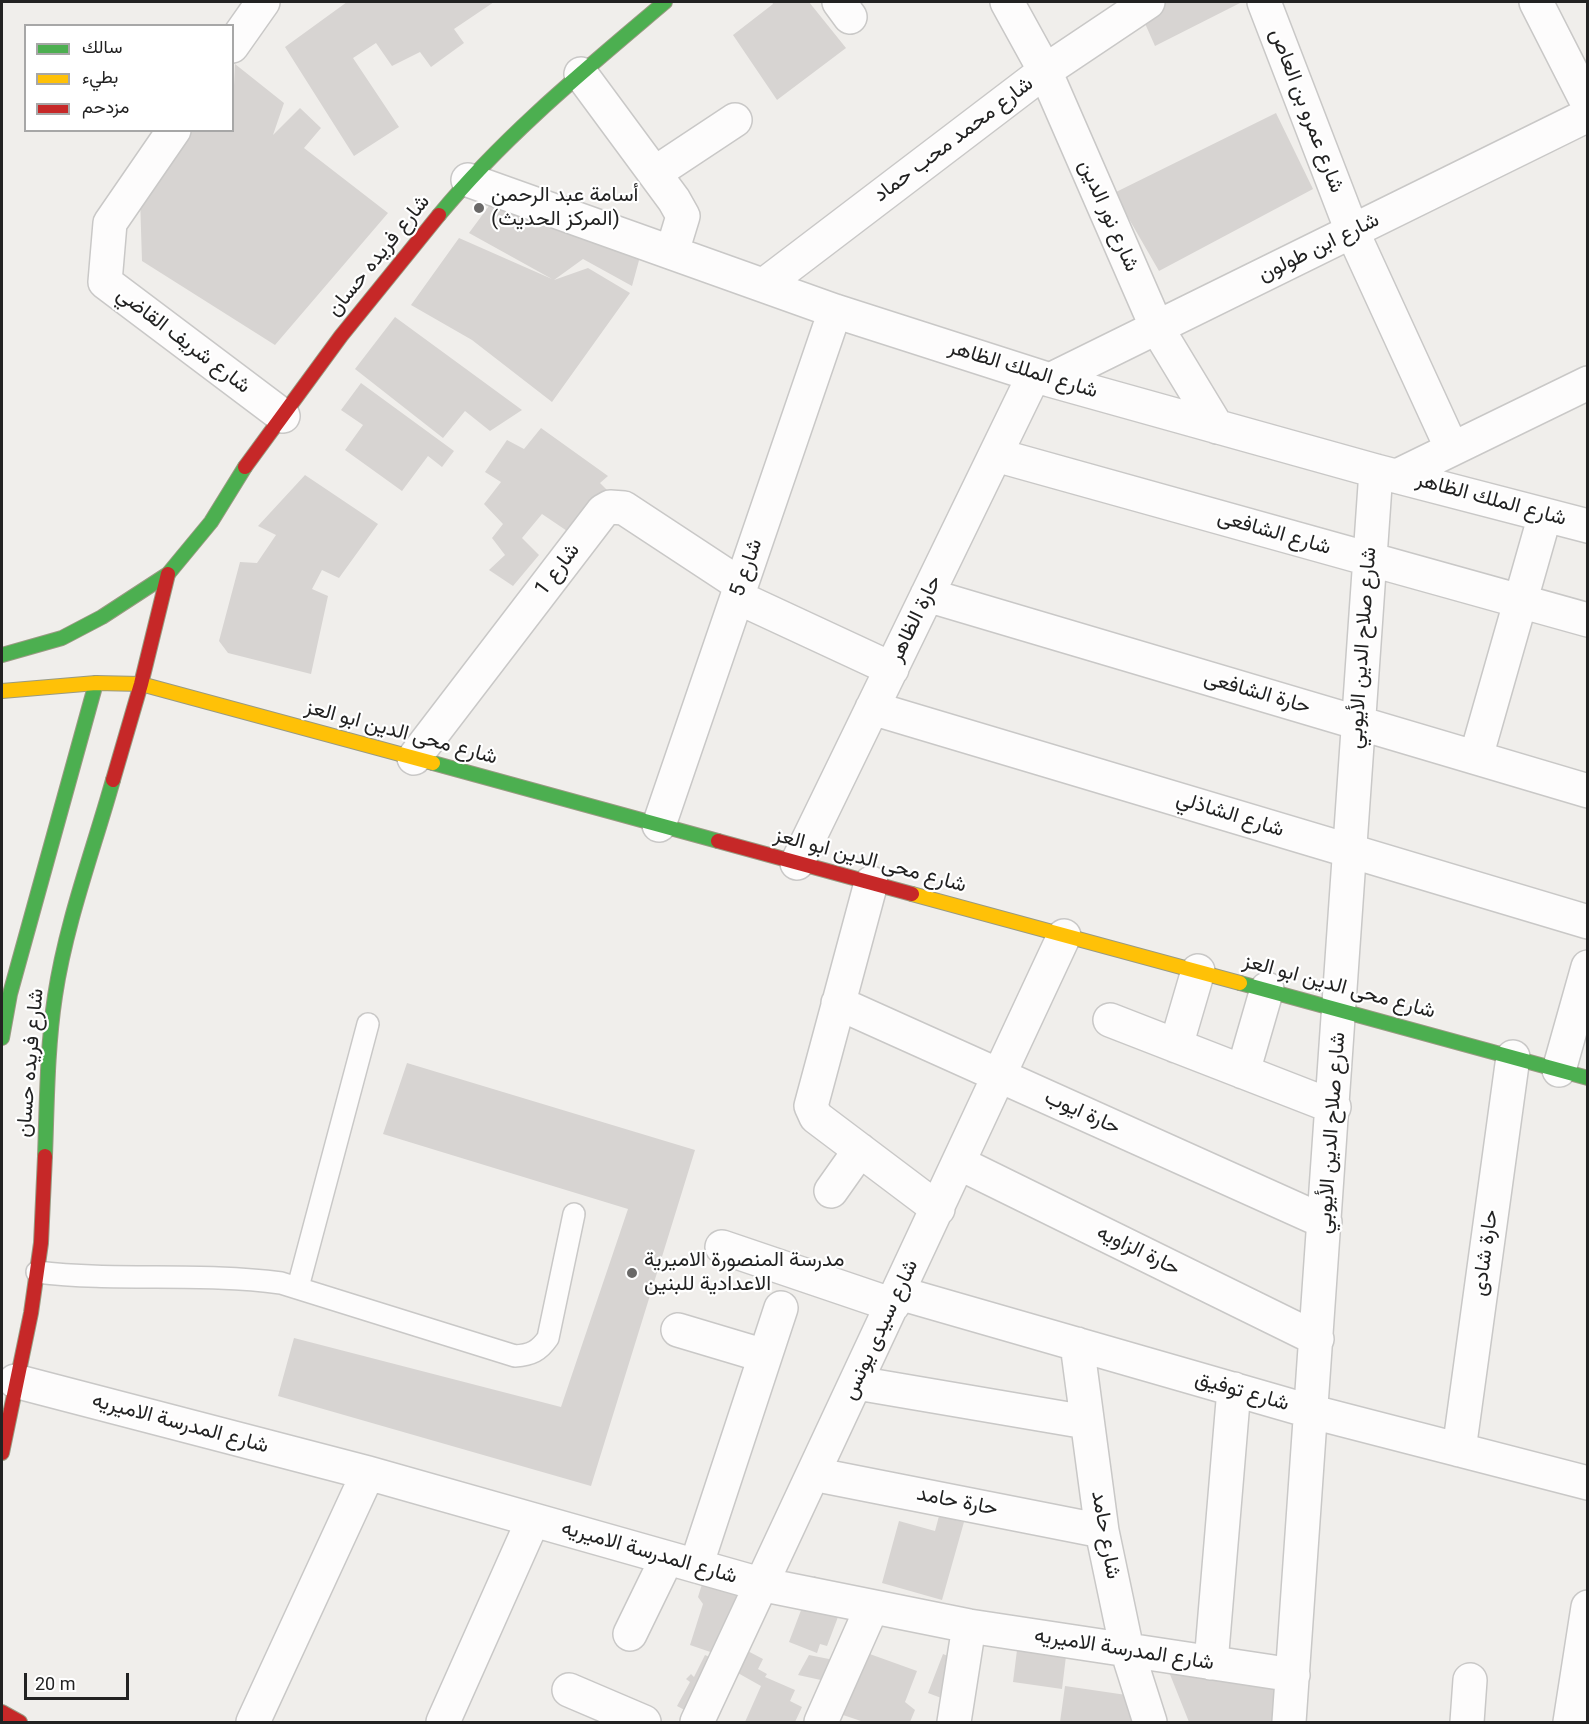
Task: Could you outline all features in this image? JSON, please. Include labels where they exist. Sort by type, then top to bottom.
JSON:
[{"type":"main road","name":"شارع فريده حسان","points":[[2,1453],[15,1381],[31,1313],[37,1272],[44,1185],[48,1050],[56,995],[67,940],[141,684],[168,574],[211,522],[283,416],[348,327],[468,180],[581,74],[665,2]]},
{"type":"main road","points":[[2,655],[33,648],[72,633],[168,574]]},
{"type":"main road","name":"شارع فريده حسان","points":[[2,1038],[10,994],[96,683]]},
{"type":"main road","name":"شارع محى الدين ابو العز","points":[[2,691],[96,683],[141,684],[1573,1074]]},
{"type":"main road","points":[[2,1712],[20,1722]]},
{"type":"street","points":[[234,43],[263,2]]},
{"type":"street","name":"شارع نور الدين","points":[[1006,2],[1045,71],[1157,328],[1217,427]]},
{"type":"street","name":"شارع محمد محب حماد","points":[[764,285],[1045,71],[1146,2]]},
{"type":"street","name":"شارع عمرو بن العاص","points":[[1264,2],[1352,231],[1452,449]]},
{"type":"street","points":[[1536,2],[1587,104]]},
{"type":"street","points":[[581,74],[655,173],[683,216],[672,252]]},
{"type":"street","name":"شارع ابن طولون","points":[[1042,378],[1157,328],[1587,115]]},
{"type":"street","points":[[655,173],[735,120]]},
{"type":"street","name":"شارع شريف القاضي","points":[[173,132],[110,223],[105,282],[283,416]]},
{"type":"street","name":"شارع الملك الظاهر","points":[[468,180],[836,311],[1042,378],[1587,526]]},
{"type":"street","name":"شارع 5","points":[[659,825],[836,311]]},
{"type":"street","name":"حارة الظاهر","points":[[797,863],[996,455],[1042,378]]},
{"type":"street","points":[[1386,473],[1452,449],[1587,383]]},
{"type":"street","name":"شارع الشافعى","points":[[996,455],[1587,620]]},
{"type":"street","name":"شارع صلاح الدين الأيوبي","points":[[1289,1722],[1309,1411],[1317,1340],[1341,1009],[1348,850],[1370,559],[1386,473]]},
{"type":"street","name":"شارع 1","points":[[414,759],[603,511],[610,507],[624,508],[739,591]]},
{"type":"street","points":[[1476,757],[1545,515]]},
{"type":"street","points":[[739,591],[892,669]]},
{"type":"street","name":"حارة الشافعى","points":[[927,595],[1587,791]]},
{"type":"street","name":"شارع الشاذلي","points":[[872,708],[1587,922]]},
{"type":"street","points":[[871,883],[812,1100],[813,1112],[816,1117],[938,1209]]},
{"type":"street","name":"شارع سيدى يونس","points":[[697,1722],[1064,936]]},
{"type":"street","points":[[1573,1074],[1587,967]]},
{"type":"street","points":[[1176,1046],[1198,971]]},
{"type":"street","points":[[1243,1072],[1267,989]]},
{"type":"street","name":"حارة ايوب","points":[[838,1003],[1325,1222]]},
{"type":"street","points":[[1110,1020],[1334,1107]]},
{"type":"street","name":"حارة شادى","points":[[1459,1450],[1513,1057]]},
{"type":"street","points":[[831,1191],[860,1150]]},
{"type":"street","name":"حارة الزاويه","points":[[959,1163],[1317,1340]]},
{"type":"street","name":"شارع توفيق","points":[[722,1247],[896,1299],[1077,1344],[1309,1411],[1587,1483]]},
{"type":"street","points":[[630,1634],[681,1562],[765,1356],[781,1308]]},
{"type":"street","points":[[678,1330],[765,1356]]},
{"type":"street","name":"شارع حامد","points":[[1077,1344],[1102,1531],[1127,1650],[1150,1722]]},
{"type":"street","name":"شارع المدرسة الاميريه","points":[[15,1381],[368,1473],[760,1584],[969,1626],[1293,1675]]},
{"type":"street","points":[[857,1383],[1086,1422]]},
{"type":"street","points":[[1211,1663],[1234,1389]]},
{"type":"street","points":[[253,1722],[368,1473]]},
{"type":"street","name":"حارة حامد","points":[[813,1474],[1102,1531]]},
{"type":"street","points":[[442,1722],[533,1520]]},
{"type":"street","points":[[1578,1703],[1587,1606]]},
{"type":"street","points":[[821,1722],[872,1607]]},
{"type":"street","points":[[954,1722],[969,1626]]},
{"type":"street","points":[[1467,1722],[1470,1680]]},
{"type":"street","points":[[569,1690],[644,1722]]},
{"type":"lane","points":[[298,1287],[368,1024]]},
{"type":"lane","points":[[37,1272],[76,1277],[248,1279],[298,1287],[515,1356],[528,1355],[540,1349],[548,1338],[574,1214]]},
{"type":"building","points":[[347,2],[494,2],[454,29],[464,43],[431,67],[420,52],[392,66],[376,43],[353,58],[399,127],[354,156],[285,47]]},
{"type":"building","points":[[772,2],[809,2],[846,48],[777,100],[733,35],[773,4]]},
{"type":"building","points":[[1149,2],[1242,2],[1155,46],[1143,19]]},
{"type":"building","points":[[235,64],[284,103],[273,135],[300,108],[321,128],[304,148],[388,213],[275,345],[142,261],[140,198],[186,132],[234,132]]},
{"type":"building","points":[[1276,113],[1313,189],[1159,271],[1114,193]]},
{"type":"building","points":[[500,191],[644,242],[632,286],[583,259],[554,280],[588,268],[630,293],[552,402],[472,340],[411,305],[459,238],[552,279],[469,233]]},
{"type":"building","points":[[395,317],[522,410],[490,431],[465,411],[443,438],[355,369]]},
{"type":"building","points":[[361,383],[454,451],[442,467],[428,456],[402,491],[345,450],[363,425],[341,410]]},
{"type":"building","points":[[541,428],[608,476],[600,483],[616,499],[573,535],[542,514],[522,538],[539,555],[513,586],[489,570],[505,555],[492,538],[503,524],[484,504],[501,482],[485,472],[507,440],[524,449]]},
{"type":"building","points":[[305,475],[378,524],[339,578],[322,570],[312,589],[328,596],[311,674],[228,653],[219,641],[240,562],[257,563],[276,535],[258,526]]},
{"type":"building","name":"مدرسة المنصورة الاميرية الاعدادية للبنين","points":[[407,1063],[695,1150],[591,1486],[278,1396],[294,1338],[561,1407],[628,1209],[383,1134]]},
{"type":"building","points":[[939,1516],[964,1522],[942,1600],[882,1583],[899,1521],[935,1531]]},
{"type":"building","points":[[707,1568],[743,1579],[719,1655],[690,1645],[703,1604],[698,1597]]},
{"type":"building","points":[[814,1576],[849,1588],[827,1646],[820,1644],[817,1653],[789,1642]]},
{"type":"building","points":[[1018,1642],[1067,1648],[1062,1689],[1013,1682]]},
{"type":"building","points":[[740,1647],[763,1659],[758,1669],[767,1674],[765,1677],[795,1690],[790,1701],[802,1707],[795,1722],[745,1722],[761,1686],[729,1668]]},
{"type":"building","points":[[867,1653],[917,1671],[905,1702],[915,1710],[910,1722],[864,1722],[843,1715]]},
{"type":"building","points":[[943,1654],[972,1666],[968,1708],[928,1693]]},
{"type":"building","points":[[705,1655],[712,1658],[696,1716],[677,1706],[690,1682],[686,1679],[691,1674],[694,1677]]},
{"type":"building","points":[[809,1655],[834,1660],[830,1682],[798,1675]]},
{"type":"building","points":[[1165,1662],[1295,1678],[1289,1722],[1189,1722]]},
{"type":"building","points":[[1065,1686],[1140,1697],[1136,1722],[1060,1722]]},
{"type":"traffic: fast","points":[[439,215],[491,157],[519,130],[665,2]]},
{"type":"traffic: fast","points":[[2,655],[62,638],[102,617],[168,574],[211,522],[245,467]]},
{"type":"traffic: fast","points":[[2,1038],[10,994],[96,683]]},
{"type":"traffic: fast","points":[[433,763],[718,841]]},
{"type":"traffic: fast","points":[[45,1156],[50,1036],[55,996],[73,914],[113,780]]},
{"type":"traffic: fast","points":[[1240,983],[1588,1078]]},
{"type":"traffic: slow","points":[[2,691],[96,683],[141,684],[433,763]]},
{"type":"traffic: slow","points":[[912,894],[1240,983]]},
{"type":"traffic: jam","points":[[245,467],[341,336],[439,215]]},
{"type":"traffic: jam","points":[[113,780],[141,684],[168,574]]},
{"type":"traffic: jam","points":[[718,841],[912,894]]},
{"type":"traffic: jam","points":[[2,1453],[31,1313],[41,1243],[45,1156]]},
{"type":"traffic: jam","points":[[2,1712],[20,1722]]},
{"type":"place","name":"أسامة عبد الرحمن (المركز الحديث)","points":[[479,208]]},
{"type":"place","name":"مدرسة المنصورة الاميرية الاعدادية للبنين","points":[[632,1273]]}]
